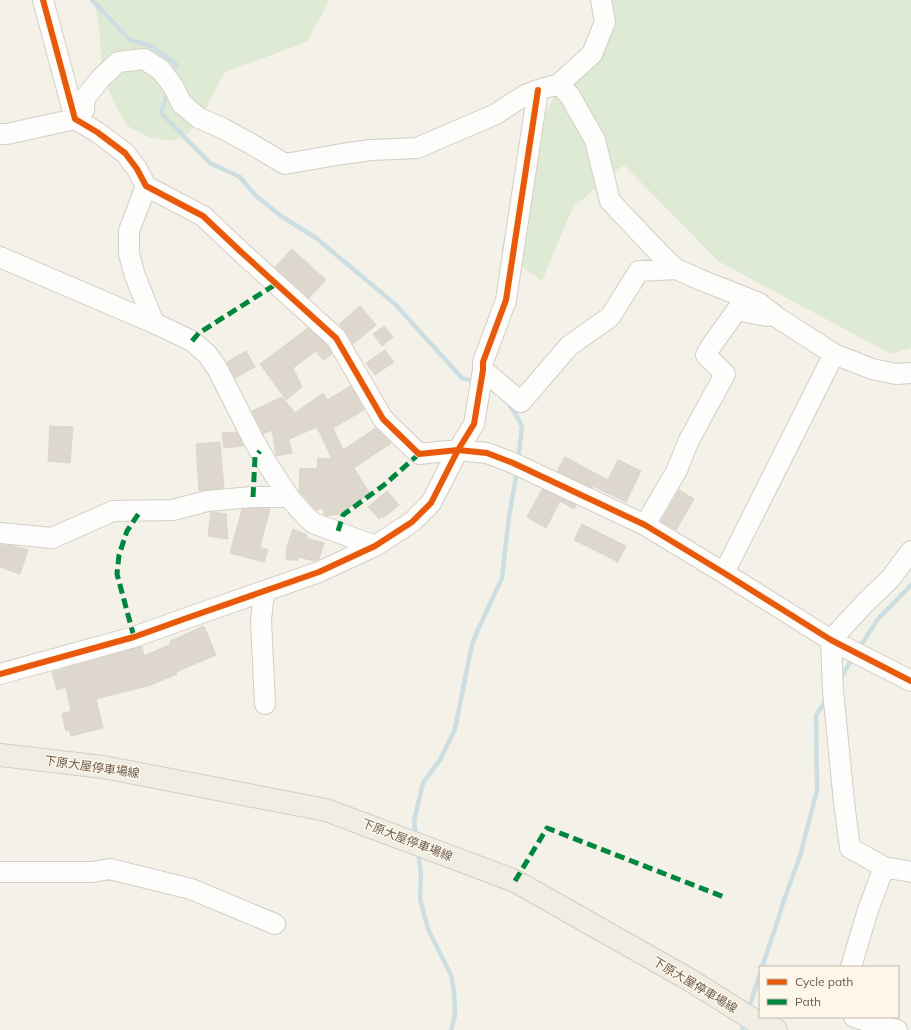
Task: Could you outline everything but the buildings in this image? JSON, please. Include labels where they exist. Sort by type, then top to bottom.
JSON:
[{"type":"main road","name":"下原大屋停車場線","points":[[0,755],[103,767],[326,810],[515,881],[683,976],[760,1024],[776,1030]]},
{"type":"street","points":[[42,0],[77,99],[75,119]]},
{"type":"street","points":[[77,99],[118,62],[144,59],[161,70],[182,104],[199,118],[254,145],[285,164],[371,150],[417,148],[496,114],[525,95],[559,84],[592,54],[605,22],[601,0]]},
{"type":"street","points":[[559,84],[570,96],[595,140],[610,201],[676,269],[759,303],[778,318],[834,354],[872,369],[896,374],[911,373]]},
{"type":"street","points":[[0,674],[134,637],[319,572],[375,546],[412,522],[431,503],[458,450],[474,424],[483,362],[506,300],[538,90]]},
{"type":"street","points":[[0,134],[7,134],[75,119],[97,132],[125,153],[137,169],[146,186],[203,216],[336,338],[383,419],[419,454],[458,450],[487,453],[513,463],[645,525],[831,640],[911,682]]},
{"type":"street","points":[[146,186],[129,231],[129,254],[135,276],[154,323]]},
{"type":"street","points":[[0,257],[154,323],[192,341],[207,354],[217,368],[268,465],[289,497],[300,510],[313,522],[375,546]]},
{"type":"street","points":[[483,370],[521,402],[569,346],[610,317],[639,272],[676,269]]},
{"type":"street","points":[[645,525],[677,470],[688,442],[725,374],[706,355],[711,346],[737,310],[778,318]]},
{"type":"street","points":[[724,573],[834,354]]},
{"type":"street","points":[[0,533],[52,538],[112,511],[173,510],[208,501],[253,497],[289,497]]},
{"type":"street","points":[[911,551],[890,579],[864,604],[831,640],[833,691],[850,848],[884,867],[911,872]]},
{"type":"street","points":[[264,592],[261,620],[265,704]]},
{"type":"street","points":[[851,966],[868,910],[884,867]]},
{"type":"street","points":[[0,872],[92,872],[110,869],[191,889],[275,924]]},
{"type":"street","points":[[857,1018],[897,1030]]},
{"type":"green space","points":[[93,0],[327,0],[328,3],[307,42],[225,72],[198,123],[187,134],[172,141],[148,137],[126,125],[112,98],[102,73],[99,23]]},
{"type":"green space","points":[[611,0],[911,0],[911,348],[891,354],[718,261],[624,165],[573,207],[542,281],[501,252],[523,150]]},
{"type":"waterway","points":[[92,0],[130,40],[151,46],[176,64],[172,76]]},
{"type":"waterway","points":[[168,91],[161,113],[210,163],[240,177],[255,195],[281,216],[316,238],[395,304],[462,378],[473,381]]},
{"type":"waterway","points":[[507,401],[522,427],[518,460]]},
{"type":"waterway","points":[[416,836],[414,821],[423,783],[440,760],[455,729],[471,649],[476,634],[502,578],[509,517],[517,471]]},
{"type":"waterway","points":[[859,648],[878,619],[911,585]]},
{"type":"waterway","points":[[840,679],[854,656]]},
{"type":"waterway","points":[[762,966],[800,856],[817,790],[816,716],[827,698]]},
{"type":"waterway","points":[[418,851],[421,873],[420,899],[428,929],[451,975],[454,991],[455,1015],[451,1030]]},
{"type":"waterway","points":[[748,1011],[759,977]]},
{"type":"waterway","points":[[742,1030],[745,1022]]},
{"type":"marked path","points":[[192,341],[199,333],[276,284]]},
{"type":"marked path","points":[[253,497],[255,457],[260,451]]},
{"type":"marked path","points":[[338,531],[343,515],[384,485],[419,454]]},
{"type":"marked path","points":[[134,637],[117,574],[119,555],[127,531],[141,510]]},
{"type":"marked path","points":[[515,881],[547,828],[724,897]]},
{"type":"cycle path","points":[[43,0],[75,119],[97,132],[125,153],[137,169],[146,186],[203,216],[336,338],[383,419],[419,454],[458,450],[487,453],[513,463],[645,525],[831,640],[911,681]]},
{"type":"cycle path","points":[[0,674],[134,637],[319,572],[375,546],[412,522],[431,503],[458,450],[474,424],[483,362],[506,300],[538,90]]}]
